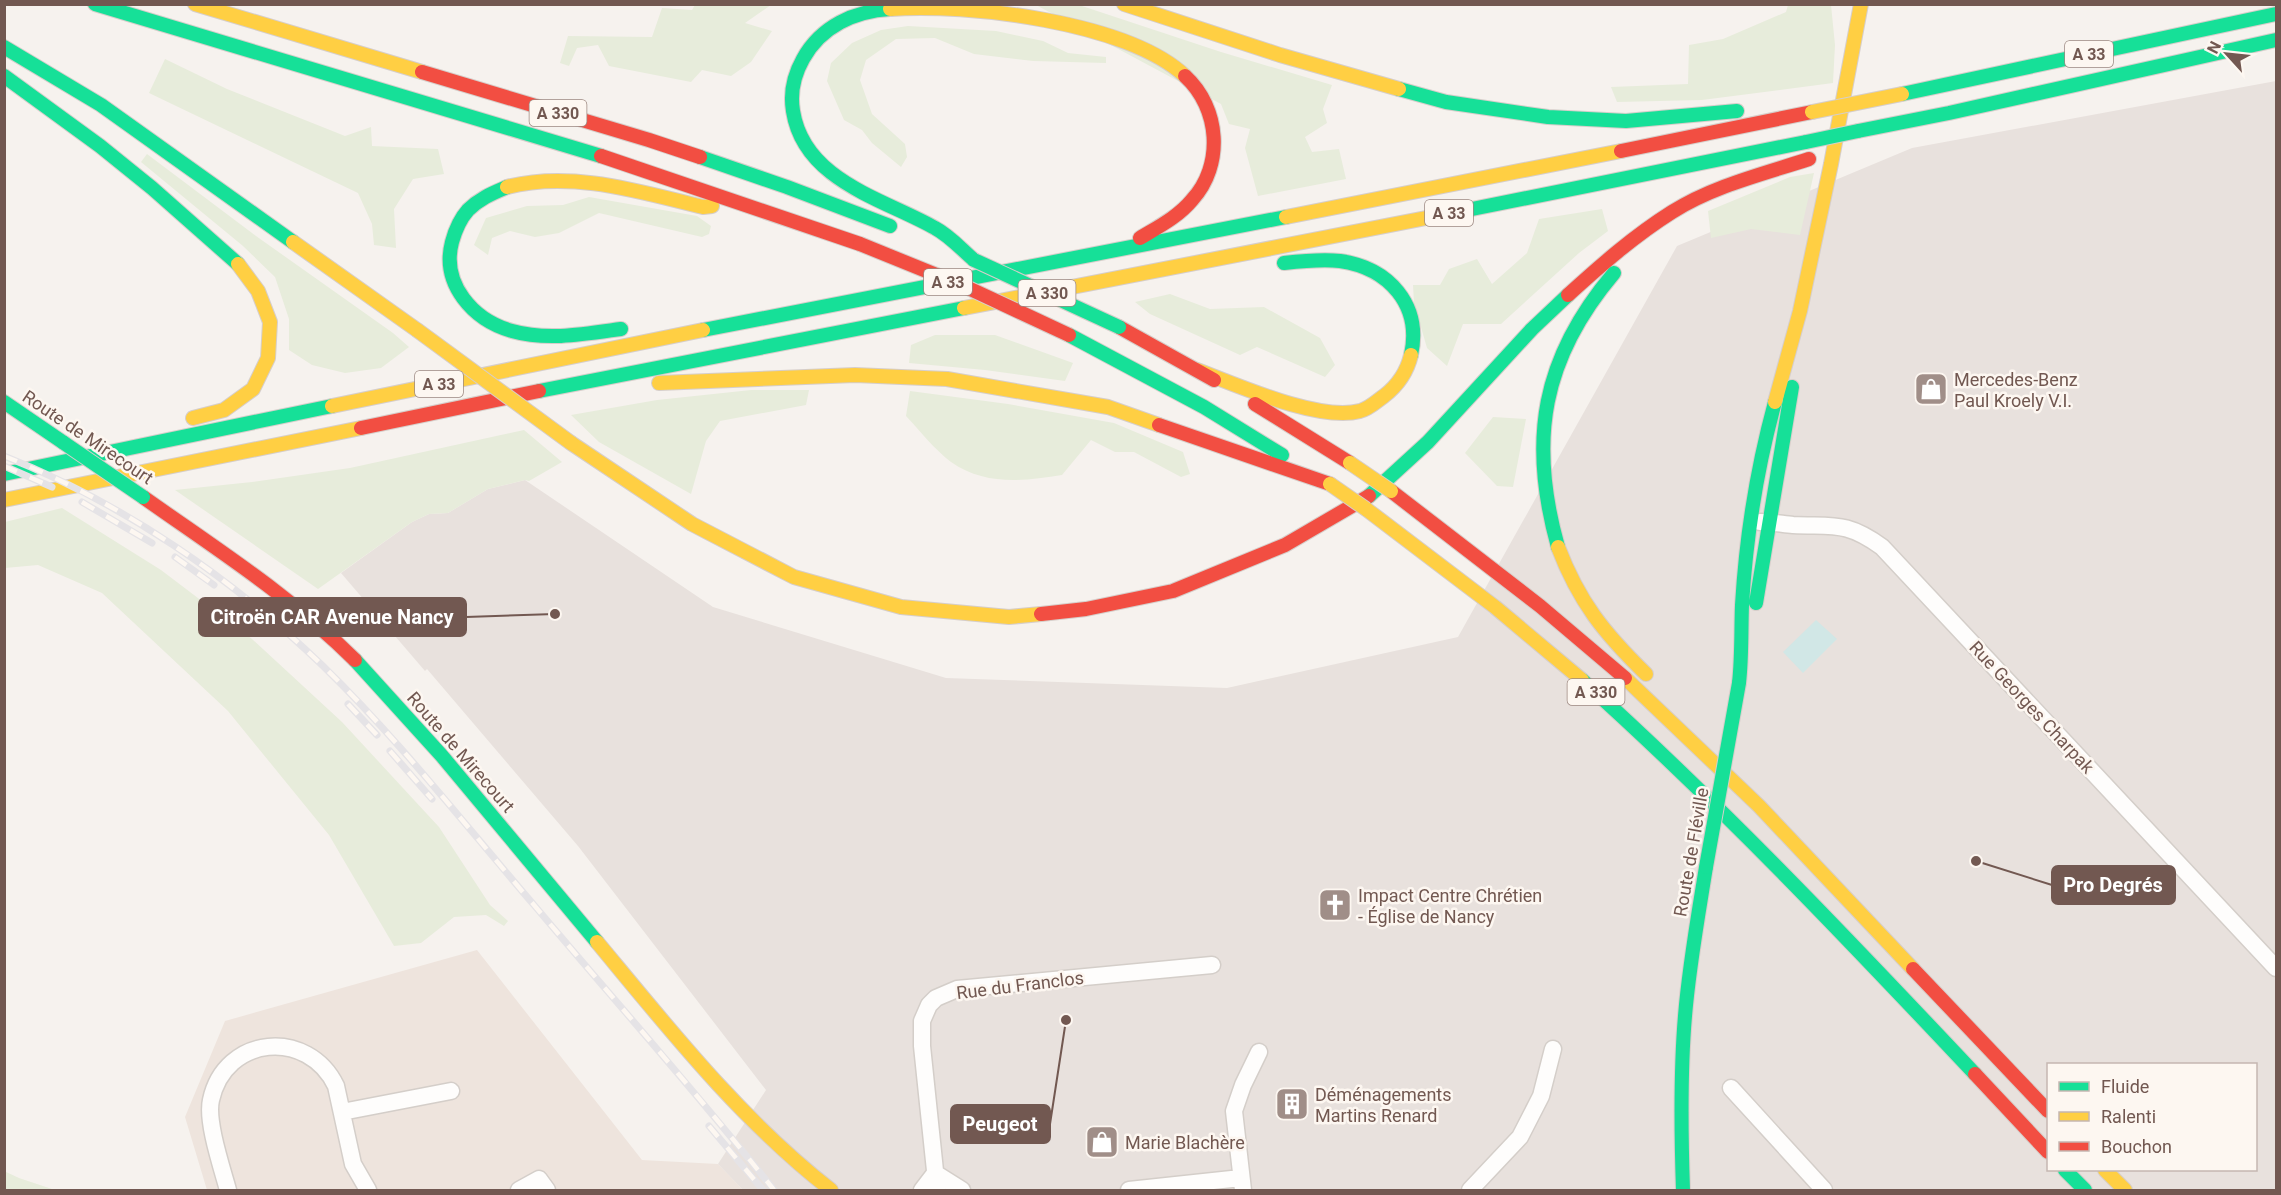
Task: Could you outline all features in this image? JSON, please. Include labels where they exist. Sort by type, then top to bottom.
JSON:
[{"type":"main road","name":"A 330","points":[[94,4],[639,167],[750,203],[966,287],[1069,335],[1204,407],[1330,484],[1366,509],[1494,604],[1570,669],[1647,739],[1777,865],[2047,1150]]},
{"type":"main road","name":"A 330","points":[[195,4],[649,140],[787,187],[905,231]]},
{"type":"main road","points":[[1124,4],[1280,55],[1446,102],[1548,117],[1626,121],[1812,106]]},
{"type":"main road","points":[[1742,659],[1753,618],[1792,390],[1800,311],[1861,4]]},
{"type":"main road","points":[[974,260],[938,229],[888,206],[843,181],[815,156],[806,143],[794,118],[791,101],[793,87],[802,59],[811,45],[822,33],[841,21],[868,11],[908,5],[958,6],[1056,21],[1098,31],[1134,43],[1159,55],[1177,68],[1194,86],[1210,111],[1215,153],[1197,194],[1179,213],[1125,248]]},
{"type":"main road","name":"A 33","points":[[4,474],[770,316],[1384,198],[1812,106],[1902,93],[2277,14]]},
{"type":"main road","name":"A 33","points":[[4,500],[1090,282],[1654,174],[1949,113],[2277,40]]},
{"type":"main road","points":[[4,47],[101,105],[417,330],[571,443],[692,524],[794,577],[901,607],[1009,617],[1086,609],[1173,591],[1285,544],[1371,495],[1428,442],[1539,322],[1611,255],[1672,212],[1728,185],[1852,147],[1949,113]]},
{"type":"main road","points":[[4,76],[100,146],[152,188],[237,263],[258,291],[270,322],[268,358],[254,389],[225,410],[184,420]]},
{"type":"main road","points":[[633,327],[550,337],[513,331],[483,318],[468,307],[459,296],[450,270],[448,254],[459,221],[480,199],[507,186],[533,182],[585,183],[703,207],[750,203]]},
{"type":"main road","points":[[1655,684],[1602,627],[1562,560],[1545,498],[1542,452],[1544,419],[1551,384],[1562,351],[1575,326],[1597,292],[1672,212]]},
{"type":"main road","name":"A 330","points":[[925,239],[1119,327],[1197,370],[1350,463],[1528,596],[1590,648],[1759,806],[2047,1109]]},
{"type":"main road","points":[[1090,282],[1327,258],[1362,267],[1391,285],[1408,305],[1414,335],[1409,366],[1392,392],[1360,411],[1334,412],[1293,405],[1197,370]]},
{"type":"main road","name":"Route de Fléville","points":[[1683,1191],[1681,1136],[1684,1029],[1691,957],[1739,683],[1742,659],[1742,606],[1750,521],[1771,416],[1800,311]]},
{"type":"main road","points":[[678,321],[713,316],[770,316]]},
{"type":"main road","points":[[566,386],[855,375],[947,379],[1108,407],[1330,484]]},
{"type":"main road","name":"Route de Mirecourt","points":[[4,402],[143,497],[278,594],[317,625],[376,681],[493,816],[711,1079],[765,1136],[799,1167],[831,1191]]},
{"type":"main road","points":[[108,452],[143,431]]},
{"type":"main road","points":[[1686,716],[1710,759]]},
{"type":"main road","points":[[2066,1171],[2085,1191]]},
{"type":"main road","points":[[2105,1171],[2125,1191]]},
{"type":"street","name":"Rue Georges Charpak","points":[[1750,521],[1794,525],[1825,524],[1854,530],[1882,547],[2277,968]]},
{"type":"street","name":"Rue du Franclos","points":[[937,1191],[922,1046],[922,1021],[929,1005],[936,998],[957,989],[1212,965]]},
{"type":"street","points":[[228,1191],[210,1116],[210,1102],[218,1080],[238,1059],[250,1051],[275,1046],[285,1046],[302,1052],[315,1059],[331,1076],[336,1086],[353,1164],[368,1191]]},
{"type":"street","points":[[1470,1191],[1520,1137],[1541,1096],[1553,1049]]},
{"type":"street","points":[[1128,1191],[1242,1184],[1234,1111],[1243,1085],[1259,1052]]},
{"type":"street","points":[[1731,1088],[1824,1191]]},
{"type":"street","points":[[342,1112],[451,1091]]},
{"type":"street","points":[[922,1191],[935,1173],[962,1191]]},
{"type":"street","points":[[519,1191],[539,1179],[547,1191]]},
{"type":"shaded area","points":[[2276,81],[2276,1190],[743,1190],[718,1164],[766,1090],[578,846],[427,669],[425,671],[341,573],[412,522],[429,514],[448,513],[488,489],[525,480],[713,607],[946,678],[1227,688],[1458,637],[1677,246],[1912,148]]},
{"type":"shaded area","points":[[1816,620],[1837,639],[1803,673],[1783,652]]},
{"type":"shaded area","points":[[477,950],[642,1160],[718,1164],[743,1190],[207,1190],[185,1117],[225,1021]]},
{"type":"green space","points":[[695,5],[771,5],[745,23],[772,31],[751,62],[731,76],[702,70],[691,82],[609,66],[598,45],[577,48],[569,66],[560,63],[568,36],[652,37],[662,8],[692,10]]},
{"type":"green space","points":[[1036,5],[1079,5],[1221,52],[1332,85],[1323,109],[1327,123],[1305,137],[1312,152],[1339,149],[1346,179],[1258,196],[1245,148],[1250,129],[1229,124],[1221,104]]},
{"type":"green space","points":[[1788,5],[1831,5],[1835,45],[1833,83],[1702,100],[1617,102],[1611,87],[1688,84],[1689,45],[1723,39],[1786,12]]},
{"type":"green space","points":[[908,26],[996,31],[1043,41],[1068,53],[1106,57],[1106,63],[1033,61],[974,54],[935,38],[896,39],[866,60],[860,80],[872,114],[905,144],[907,157],[901,167],[872,143],[862,130],[844,120],[827,81],[831,63],[852,43],[881,30]]},
{"type":"green space","points":[[165,59],[227,89],[345,136],[371,127],[372,146],[438,149],[444,174],[413,179],[394,209],[396,248],[374,245],[372,224],[358,193],[149,93]]},
{"type":"green space","points":[[147,154],[409,347],[381,368],[345,373],[312,365],[289,350],[289,319],[275,277],[243,246],[141,162]]},
{"type":"green space","points":[[1814,173],[1800,235],[1751,229],[1711,238],[1708,211],[1790,177]]},
{"type":"green space","points":[[589,197],[697,216],[711,226],[709,234],[702,237],[599,213],[559,233],[535,237],[510,231],[492,238],[488,255],[474,245],[486,218],[527,206],[563,205]]},
{"type":"green space","points":[[1602,209],[1608,231],[1579,253],[1501,324],[1463,324],[1447,366],[1427,348],[1414,303],[1413,285],[1440,285],[1449,269],[1477,259],[1492,284],[1527,253],[1539,219]]},
{"type":"green space","points":[[1170,294],[1210,309],[1264,307],[1320,338],[1335,365],[1325,377],[1257,347],[1240,355],[1150,314],[1135,302]]},
{"type":"green space","points":[[935,335],[995,335],[1073,363],[1065,381],[909,363],[911,345]]},
{"type":"green space","points":[[751,390],[809,390],[806,405],[720,421],[706,441],[691,494],[599,442],[571,415],[657,400]]},
{"type":"green space","points":[[910,391],[1008,404],[1114,423],[1183,452],[1190,474],[1181,477],[1134,452],[1115,452],[1091,440],[1062,475],[1005,480],[977,475],[951,462],[906,416]]},
{"type":"green space","points":[[1493,417],[1526,419],[1513,487],[1497,486],[1465,453]]},
{"type":"green space","points":[[524,430],[562,462],[529,481],[488,489],[448,513],[429,514],[412,522],[318,589],[175,490],[350,468]]},
{"type":"green space","points":[[62,508],[161,570],[252,639],[342,722],[439,827],[490,905],[508,921],[504,926],[486,915],[454,917],[421,943],[394,946],[329,835],[228,711],[102,593],[38,565],[5,568],[5,522]]},
{"type":"green space","points":[[4,1171],[19,1178],[55,1190],[5,1190]]},
{"type":"railway","points":[[4,456],[91,496],[174,546],[252,603],[323,666],[431,783],[774,1190]]},
{"type":"railway","points":[[4,466],[52,487]]},
{"type":"railway","points":[[82,502],[152,543]]},
{"type":"railway","points":[[175,557],[214,585]]},
{"type":"railway","points":[[348,704],[377,735]]},
{"type":"railway","points":[[390,751],[432,799]]},
{"type":"railway","points":[[709,1126],[763,1190]]},
{"type":"traffic: fast","points":[[95,4],[601,156]]},
{"type":"traffic: fast","points":[[890,9],[864,13],[840,22],[810,47],[797,71],[792,91],[793,111],[800,135],[813,155],[829,171],[871,197],[940,231],[974,260]]},
{"type":"traffic: fast","points":[[1902,94],[2276,14]]},
{"type":"traffic: fast","points":[[1858,131],[2276,40]]},
{"type":"traffic: fast","points":[[4,47],[101,105],[293,242]]},
{"type":"traffic: fast","points":[[4,76],[100,146],[152,188],[238,264]]},
{"type":"traffic: fast","points":[[1399,89],[1446,102],[1548,117],[1626,121],[1737,111]]},
{"type":"traffic: fast","points":[[1806,142],[1858,131]]},
{"type":"traffic: fast","points":[[1457,212],[1806,142]]},
{"type":"traffic: fast","points":[[700,157],[890,226]]},
{"type":"traffic: fast","points":[[507,187],[487,196],[468,210],[456,229],[450,257],[451,272],[463,298],[473,309],[498,326],[525,334],[566,336],[621,329]]},
{"type":"traffic: fast","points":[[703,330],[1286,217]]},
{"type":"traffic: fast","points":[[974,260],[1119,327]]},
{"type":"traffic: fast","points":[[1284,263],[1340,261],[1358,265],[1387,281],[1398,292],[1411,320],[1413,337],[1411,355]]},
{"type":"traffic: fast","points":[[1558,547],[1544,471],[1544,436],[1548,402],[1557,369],[1571,337],[1590,305],[1614,273]]},
{"type":"traffic: fast","points":[[1369,496],[1428,442],[1532,329],[1568,295]]},
{"type":"traffic: fast","points":[[539,391],[964,308]]},
{"type":"traffic: fast","points":[[1069,335],[1204,407],[1282,455]]},
{"type":"traffic: fast","points":[[1756,603],[1792,387]]},
{"type":"traffic: fast","points":[[4,402],[64,443]]},
{"type":"traffic: fast","points":[[1739,683],[1742,605],[1749,529],[1775,402]]},
{"type":"traffic: fast","points":[[4,474],[332,406]]},
{"type":"traffic: fast","points":[[64,443],[143,497]]},
{"type":"traffic: fast","points":[[355,660],[442,756],[597,942]]},
{"type":"traffic: fast","points":[[1582,680],[1734,824],[1975,1074]]},
{"type":"traffic: fast","points":[[1706,867],[1739,683]]},
{"type":"traffic: fast","points":[[1683,1190],[1681,1103],[1683,1038],[1691,960],[1706,867]]},
{"type":"traffic: fast","points":[[2066,1171],[2085,1190]]},
{"type":"traffic: slow","points":[[195,4],[422,72]]},
{"type":"traffic: slow","points":[[1124,4],[1280,55],[1399,89]]},
{"type":"traffic: slow","points":[[1775,402],[1800,311],[1861,4]]},
{"type":"traffic: slow","points":[[890,9],[961,9],[1002,13],[1087,29],[1126,42],[1159,57],[1185,76]]},
{"type":"traffic: slow","points":[[1812,112],[1902,94]]},
{"type":"traffic: slow","points":[[1286,217],[1621,151]]},
{"type":"traffic: slow","points":[[507,187],[531,182],[581,182],[631,190],[703,207],[712,206]]},
{"type":"traffic: slow","points":[[964,308],[1457,212]]},
{"type":"traffic: slow","points":[[293,242],[417,330]]},
{"type":"traffic: slow","points":[[193,418],[224,410],[253,389],[268,358],[270,322],[258,291],[238,264]]},
{"type":"traffic: slow","points":[[417,330],[571,443]]},
{"type":"traffic: slow","points":[[332,406],[703,330]]},
{"type":"traffic: slow","points":[[1197,370],[1301,407],[1343,413],[1367,409],[1389,392],[1404,373],[1411,355]]},
{"type":"traffic: slow","points":[[659,383],[855,375],[947,379],[1108,407],[1159,425]]},
{"type":"traffic: slow","points":[[4,500],[361,428]]},
{"type":"traffic: slow","points":[[571,443],[692,524],[794,577],[901,607],[1009,617],[1041,614]]},
{"type":"traffic: slow","points":[[1350,463],[1391,491]]},
{"type":"traffic: slow","points":[[1330,484],[1366,509]]},
{"type":"traffic: slow","points":[[1366,509],[1495,607],[1582,680]]},
{"type":"traffic: slow","points":[[1558,547],[1566,567],[1594,616],[1617,645],[1646,674]]},
{"type":"traffic: slow","points":[[1625,678],[1759,806],[1913,969]]},
{"type":"traffic: slow","points":[[597,942],[736,1104],[798,1163],[831,1190]]},
{"type":"traffic: slow","points":[[2106,1171],[2125,1190]]},
{"type":"traffic: jam","points":[[422,72],[700,157]]},
{"type":"traffic: jam","points":[[1140,238],[1180,212],[1202,186],[1209,170],[1214,137],[1211,120],[1197,89],[1185,76]]},
{"type":"traffic: jam","points":[[1621,151],[1812,112]]},
{"type":"traffic: jam","points":[[601,156],[860,244]]},
{"type":"traffic: jam","points":[[1568,295],[1631,241],[1672,212],[1704,195],[1739,181],[1809,159]]},
{"type":"traffic: jam","points":[[860,244],[966,287],[1069,335]]},
{"type":"traffic: jam","points":[[1119,327],[1214,380]]},
{"type":"traffic: jam","points":[[361,428],[539,391]]},
{"type":"traffic: jam","points":[[1255,404],[1350,463]]},
{"type":"traffic: jam","points":[[1159,425],[1330,484]]},
{"type":"traffic: jam","points":[[1391,491],[1540,606],[1625,678]]},
{"type":"traffic: jam","points":[[1041,614],[1086,609],[1173,591],[1285,545],[1369,496]]},
{"type":"traffic: jam","points":[[143,497],[279,594],[355,660]]},
{"type":"traffic: jam","points":[[1913,969],[2047,1110]]},
{"type":"traffic: jam","points":[[1975,1074],[2047,1151]]},
{"type":"place","name":"Mercedes-Benz Paul Kroely V.I.","points":[[1931,389]]},
{"type":"place","name":"Citroën CAR Avenue Nancy","points":[[555,614]]},
{"type":"place","name":"Pro Degrés","points":[[1976,861]]},
{"type":"place","name":"Impact Centre Chrétien - Église de Nancy","points":[[1335,905]]},
{"type":"place","name":"Peugeot","points":[[1066,1020]]},
{"type":"place","name":"Déménagements Martins Renard","points":[[1292,1104]]},
{"type":"place","name":"Marie Blachère","points":[[1102,1142]]}]
